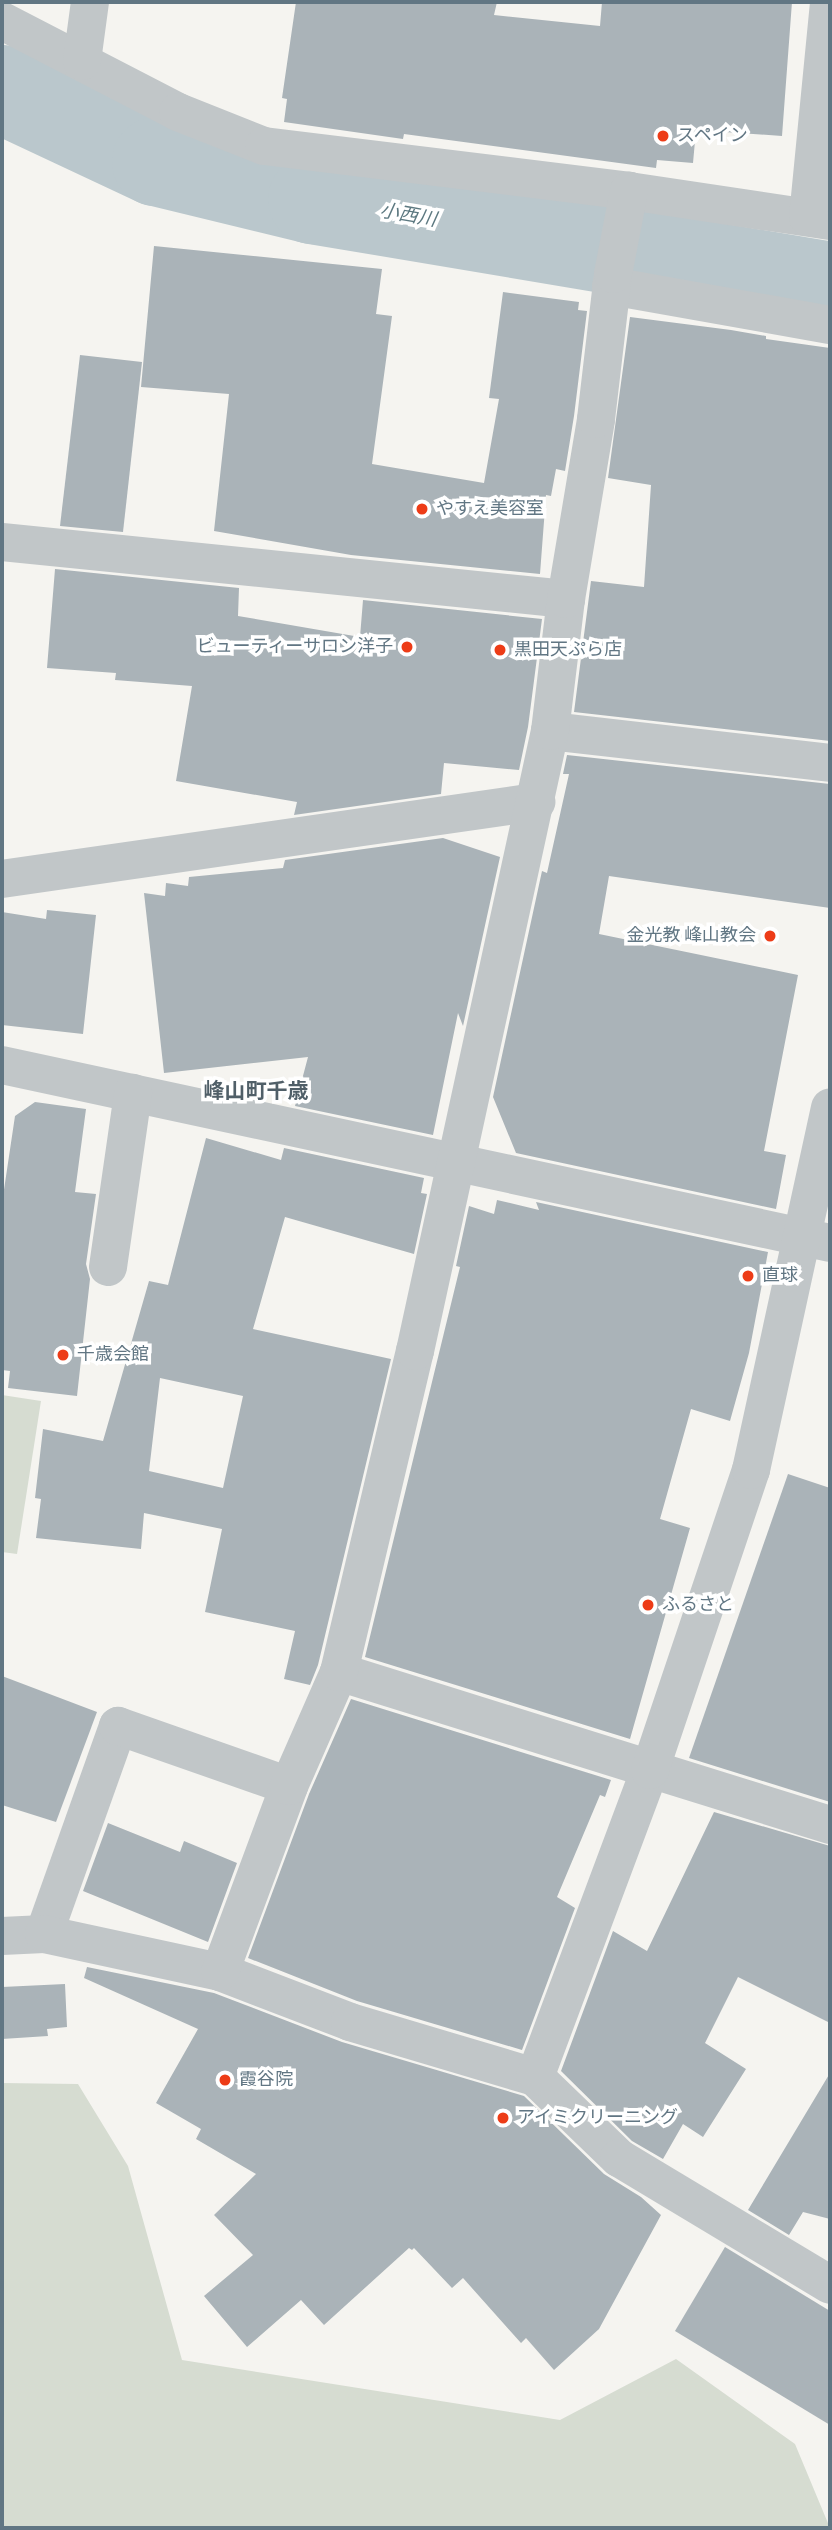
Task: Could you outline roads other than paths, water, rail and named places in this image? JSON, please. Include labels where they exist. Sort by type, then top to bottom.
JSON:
[{"type":"street","points":[[82,61],[90,2]]},
{"type":"street","points":[[2,21],[178,112],[264,146],[626,207],[819,219],[829,2]]},
{"type":"street","points":[[220,1972],[289,1787],[339,1672],[457,1162],[550,731],[566,599],[596,419],[612,280],[626,207]]},
{"type":"street","points":[[612,280],[830,325]]},
{"type":"street","points":[[2,542],[566,599]]},
{"type":"street","points":[[550,731],[830,763]]},
{"type":"street","points":[[2,879],[536,802]]},
{"type":"street","points":[[2,1065],[817,1241]]},
{"type":"street","points":[[108,1267],[133,1093]]},
{"type":"street","points":[[535,2077],[650,1770],[751,1470],[817,1241],[830,1108]]},
{"type":"street","points":[[339,1672],[830,1825]]},
{"type":"street","points":[[44,1934],[118,1726],[289,1787]]},
{"type":"street","points":[[2,1936],[44,1934],[220,1972],[350,2022],[535,2077],[619,2158],[830,2285]]},
{"type":"waterway","name":"小西川","points":[[2,89],[156,161],[312,199],[830,286]]},
{"type":"place","name":"スペイン","points":[[663,136]]},
{"type":"place","name":"やすえ美容室","points":[[422,509]]},
{"type":"place","name":"ビューティーサロン洋子","points":[[407,647]]},
{"type":"place","name":"黒田天ぷら店","points":[[500,650]]},
{"type":"place","name":"金光教 峰山教会","points":[[770,936]]},
{"type":"place","name":"直球","points":[[748,1276]]},
{"type":"place","name":"千歳会館","points":[[63,1355]]},
{"type":"place","name":"ふるさと","points":[[648,1605]]},
{"type":"place","name":"霞谷院","points":[[225,2080]]},
{"type":"place","name":"アイミクリーニング","points":[[503,2118]]},
{"type":"district","name":"峰山町千歳","points":[[256,1091]]}]
